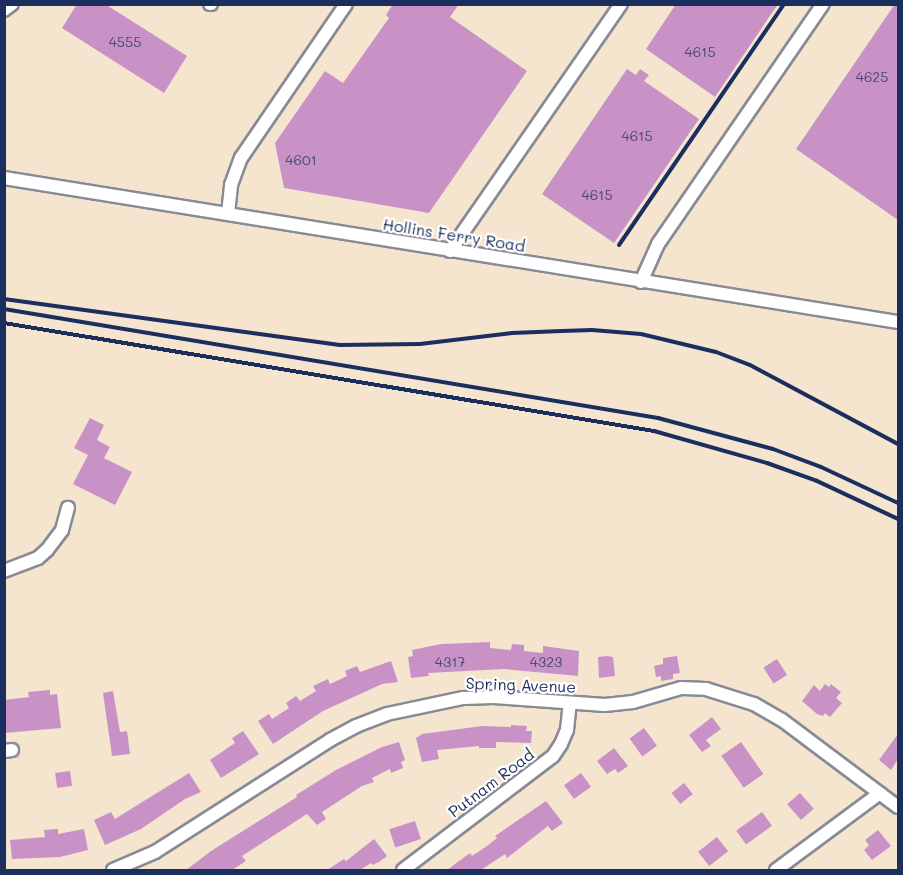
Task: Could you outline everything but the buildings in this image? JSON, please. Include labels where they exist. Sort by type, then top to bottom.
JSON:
[{"type":"street","points":[[4,10],[12,4]]},
{"type":"street","points":[[228,214],[231,185],[241,158],[346,4]]},
{"type":"street","points":[[450,251],[621,4]]},
{"type":"street","points":[[641,282],[658,244],[823,4]]},
{"type":"street","name":"Hollins Ferry Road","points":[[4,178],[898,322]]},
{"type":"street","points":[[4,571],[38,558],[47,550],[62,530],[68,508]]},
{"type":"street","name":"Spring Avenue","points":[[113,870],[155,852],[330,740],[387,714],[463,698],[605,705],[633,702],[681,688],[706,689],[730,695],[754,704],[782,720],[898,807]]},
{"type":"street","name":"Putnam Road","points":[[403,870],[553,756],[567,730],[570,703]]},
{"type":"street","points":[[776,870],[879,793]]},
{"type":"railway","points":[[619,245],[784,4]]},
{"type":"railway","points":[[4,299],[340,345],[420,344],[512,333],[562,331],[592,330],[641,334],[716,352],[750,365],[898,444]]},
{"type":"railway","points":[[4,309],[658,418],[773,449],[821,467],[898,503]]},
{"type":"railway","points":[[4,323],[654,431],[767,463],[817,481],[898,519]]}]
